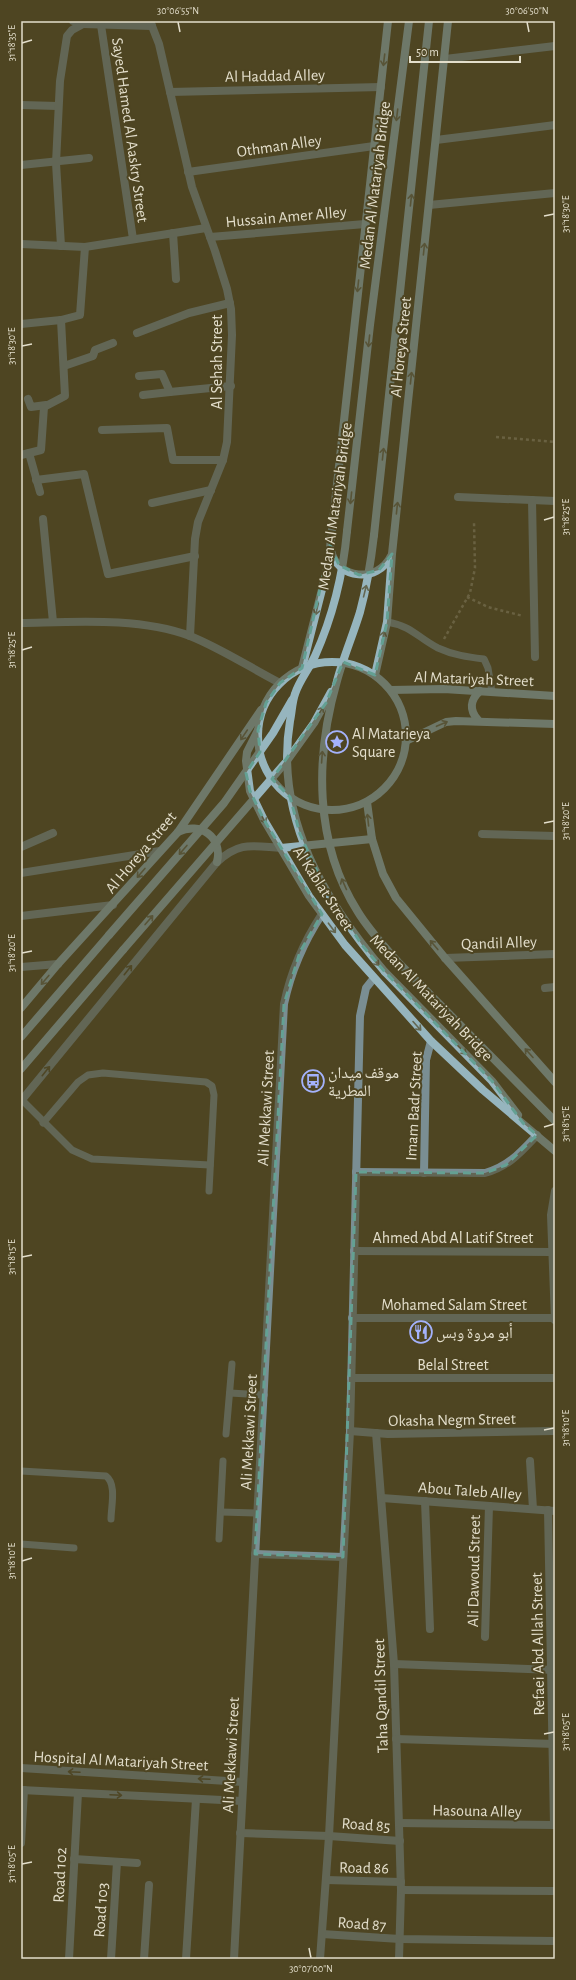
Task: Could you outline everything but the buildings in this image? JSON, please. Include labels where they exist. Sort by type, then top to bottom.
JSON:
[{"type":"main road","points":[[302,668],[328,566],[388,21]]},
{"type":"main road","name":"Medan Al Matariyah Bridge","points":[[409,21],[370,325],[348,531],[340,584],[332,612],[314,657],[295,694],[288,734],[286,764],[290,796],[300,834],[328,893],[362,945],[385,972],[492,1081],[523,1123]]},
{"type":"main road","name":"Medan Al Matariyah Bridge","points":[[429,21],[370,568],[361,606],[336,682],[324,742],[322,790],[325,826],[331,851],[343,882],[357,911],[374,936],[555,1121]]},
{"type":"main road","name":"Al Horeya Street","points":[[375,675],[387,622],[392,554],[448,21]]},
{"type":"main road","points":[[330,545],[331,552],[339,565],[352,573],[359,575],[366,575],[379,570],[389,560],[392,554]]},
{"type":"main road","points":[[266,703],[258,730],[258,742],[264,765],[278,786],[286,794],[297,801],[320,809],[344,809],[367,802],[377,795],[394,777],[400,766],[406,741],[404,714],[399,702],[391,690],[375,675],[356,665],[334,661],[318,663],[302,668],[280,683]]},
{"type":"main road","points":[[21,1069],[286,762],[314,723],[336,682]]},
{"type":"main road","name":"Al Horeya Street","points":[[21,1008],[58,964],[178,832],[280,683]]},
{"type":"main road","name":"Al Matariyah Street","points":[[391,690],[444,689],[555,696]]},
{"type":"main road","points":[[478,720],[472,711],[471,705],[472,700],[480,691]]},
{"type":"main road","points":[[21,1037],[224,803],[272,733],[295,694]]},
{"type":"main road","points":[[406,741],[446,722],[478,720],[555,724]]},
{"type":"main road","name":"Al Kablat Street","points":[[258,730],[247,752],[247,782],[253,799],[309,896],[345,945],[431,1041],[483,1090],[555,1151]]},
{"type":"main road","points":[[367,802],[372,839],[383,874],[396,898],[445,958],[555,1082]]},
{"type":"main road","points":[[178,832],[191,828],[204,830],[209,834],[216,845],[218,857],[216,862]]},
{"type":"main road","points":[[281,848],[372,839]]},
{"type":"street","points":[[73,21],[101,25],[151,24]]},
{"type":"street","points":[[61,246],[56,163],[58,106],[65,42],[72,30],[84,23]]},
{"type":"street","name":"Al Sehah Street","points":[[151,24],[158,44],[188,172],[230,303],[232,335],[231,386],[227,442],[223,460],[198,522],[190,636]]},
{"type":"street","name":"Sayed Hamed Al Aaskry Street","points":[[101,25],[133,239]]},
{"type":"street","points":[[445,59],[555,46]]},
{"type":"street","name":"Al Haddad Alley","points":[[170,92],[381,87]]},
{"type":"street","points":[[21,105],[58,106]]},
{"type":"street","points":[[436,140],[555,125]]},
{"type":"street","name":"Othman Alley","points":[[188,172],[374,146]]},
{"type":"street","points":[[21,165],[56,163],[89,158]]},
{"type":"street","points":[[429,205],[555,193]]},
{"type":"street","name":"Hussain Amer Alley","points":[[210,237],[365,224]]},
{"type":"street","points":[[21,244],[85,247],[206,228]]},
{"type":"street","points":[[173,233],[176,279]]},
{"type":"street","points":[[21,324],[61,320],[78,316],[81,313],[85,247]]},
{"type":"street","points":[[137,333],[188,313],[230,303]]},
{"type":"street","points":[[28,399],[31,407],[46,405],[65,396],[61,320]]},
{"type":"street","points":[[64,366],[93,356],[96,350],[113,343]]},
{"type":"street","points":[[139,376],[162,374],[170,392]]},
{"type":"street","points":[[143,395],[231,386]]},
{"type":"street","points":[[40,492],[25,454],[39,451],[42,448],[43,409],[46,405]]},
{"type":"street","points":[[102,430],[167,428],[173,460],[223,460]]},
{"type":"street","points":[[36,480],[84,474],[108,574],[195,556]]},
{"type":"street","points":[[152,502],[211,490]]},
{"type":"street","points":[[458,497],[555,501]]},
{"type":"street","points":[[532,500],[535,658]]},
{"type":"street","points":[[43,519],[54,622]]},
{"type":"street","points":[[21,623],[124,623],[190,636],[280,683]]},
{"type":"street","points":[[21,847],[53,833]]},
{"type":"street","points":[[482,834],[555,836]]},
{"type":"street","points":[[21,1101],[216,862],[227,852],[240,847],[251,845],[281,848]]},
{"type":"street","points":[[21,869],[21,872],[160,851]]},
{"type":"street","points":[[21,916],[113,905]]},
{"type":"street","name":"Ali Mekkawi Street","points":[[234,1959],[284,1004],[290,980],[300,952],[322,914]]},
{"type":"street","name":"Qandil Alley","points":[[445,958],[555,954]]},
{"type":"street","points":[[21,967],[58,964]]},
{"type":"street","points":[[320,1959],[329,1836],[350,1431],[360,1016],[366,988],[374,978]]},
{"type":"street","points":[[545,988],[555,987]]},
{"type":"street","name":"Imam Badr Street","points":[[424,1173],[426,1060],[431,1041]]},
{"type":"street","points":[[356,1172],[485,1173],[497,1170],[512,1160],[537,1135]]},
{"type":"street","points":[[555,1191],[551,1215],[555,1319]]},
{"type":"street","name":"Ahmed Abd Al Latif Street","points":[[354,1251],[552,1252]]},
{"type":"street","name":"Mohamed Salam Street","points":[[352,1318],[555,1319]]},
{"type":"street","name":"Belal Street","points":[[351,1378],[555,1378]]},
{"type":"street","name":"Okasha Negm Street","points":[[350,1431],[376,1433],[555,1431]]},
{"type":"street","name":"Taha Qandil Street","points":[[376,1433],[394,1664],[401,1886],[399,1959]]},
{"type":"street","points":[[530,1461],[533,1508]]},
{"type":"street","name":"Abou Taleb Alley","points":[[382,1498],[551,1510]]},
{"type":"street","points":[[425,1501],[430,1628]]},
{"type":"street","name":"Ali Dawoud Street","points":[[485,1637],[489,1506]]},
{"type":"street","name":"Refaei Abd Allah Street","points":[[551,1510],[555,1825]]},
{"type":"street","points":[[255,1554],[343,1557]]},
{"type":"street","points":[[394,1664],[553,1670]]},
{"type":"street","points":[[396,1738],[554,1744]]},
{"type":"street","name":"Hospital Al Matariyah Street","points":[[21,1768],[243,1782]]},
{"type":"street","points":[[21,1843],[23,1790],[242,1801]]},
{"type":"street","name":"Road 102","points":[[69,1959],[78,1793]]},
{"type":"street","points":[[186,1959],[196,1799]]},
{"type":"street","name":"Hasouna Alley","points":[[399,1822],[555,1825]]},
{"type":"street","points":[[240,1833],[329,1836]]},
{"type":"street","name":"Road 85","points":[[329,1836],[400,1841]]},
{"type":"street","points":[[74,1859],[137,1863]]},
{"type":"street","name":"Road 103","points":[[111,1959],[117,1862]]},
{"type":"street","name":"Road 86","points":[[326,1880],[401,1886],[555,1891]]},
{"type":"street","points":[[144,1959],[149,1885]]},
{"type":"street","name":"Road 87","points":[[322,1934],[400,1939],[555,1941]]},
{"type":"lane","points":[[387,622],[406,627],[437,648],[454,654],[484,659],[488,668],[492,692]]},
{"type":"lane","points":[[43,1123],[78,1082],[88,1075],[103,1074],[206,1082],[212,1086],[214,1095],[209,1191]]},
{"type":"lane","points":[[21,1101],[72,1150],[92,1159],[210,1166]]},
{"type":"lane","points":[[226,1434],[232,1364]]},
{"type":"lane","points":[[230,1393],[264,1395]]},
{"type":"lane","points":[[219,1539],[223,1461]]},
{"type":"lane","points":[[21,1471],[106,1476],[110,1479],[112,1485],[111,1519]]},
{"type":"lane","points":[[221,1512],[257,1513]]},
{"type":"lane","points":[[21,1544],[74,1548]]},
{"type":"path","points":[[496,437],[555,442]]},
{"type":"path","points":[[437,648],[470,593],[475,568],[474,522]]},
{"type":"path","points":[[467,597],[488,607],[511,614],[534,617]]},
{"type":"highlighted area","points":[[330,545],[339,565],[359,575],[379,570],[392,554],[387,622],[375,675],[343,662],[326,703],[272,779],[290,797],[300,834],[324,887],[362,945],[385,972],[492,1081],[523,1123],[537,1135],[506,1165],[485,1173],[356,1172],[343,1557],[255,1554],[284,1004],[300,952],[322,914],[264,820],[250,791],[246,773],[260,752],[258,730],[266,703],[280,683],[302,668]]},
{"type":"place","name":"Al Matarieya Square","points":[[337,742]]},
{"type":"place","name":"موقف ميدان المطرية","points":[[313,1081]]},
{"type":"place","name":"أبو مروة وبس","points":[[421,1332]]}]
